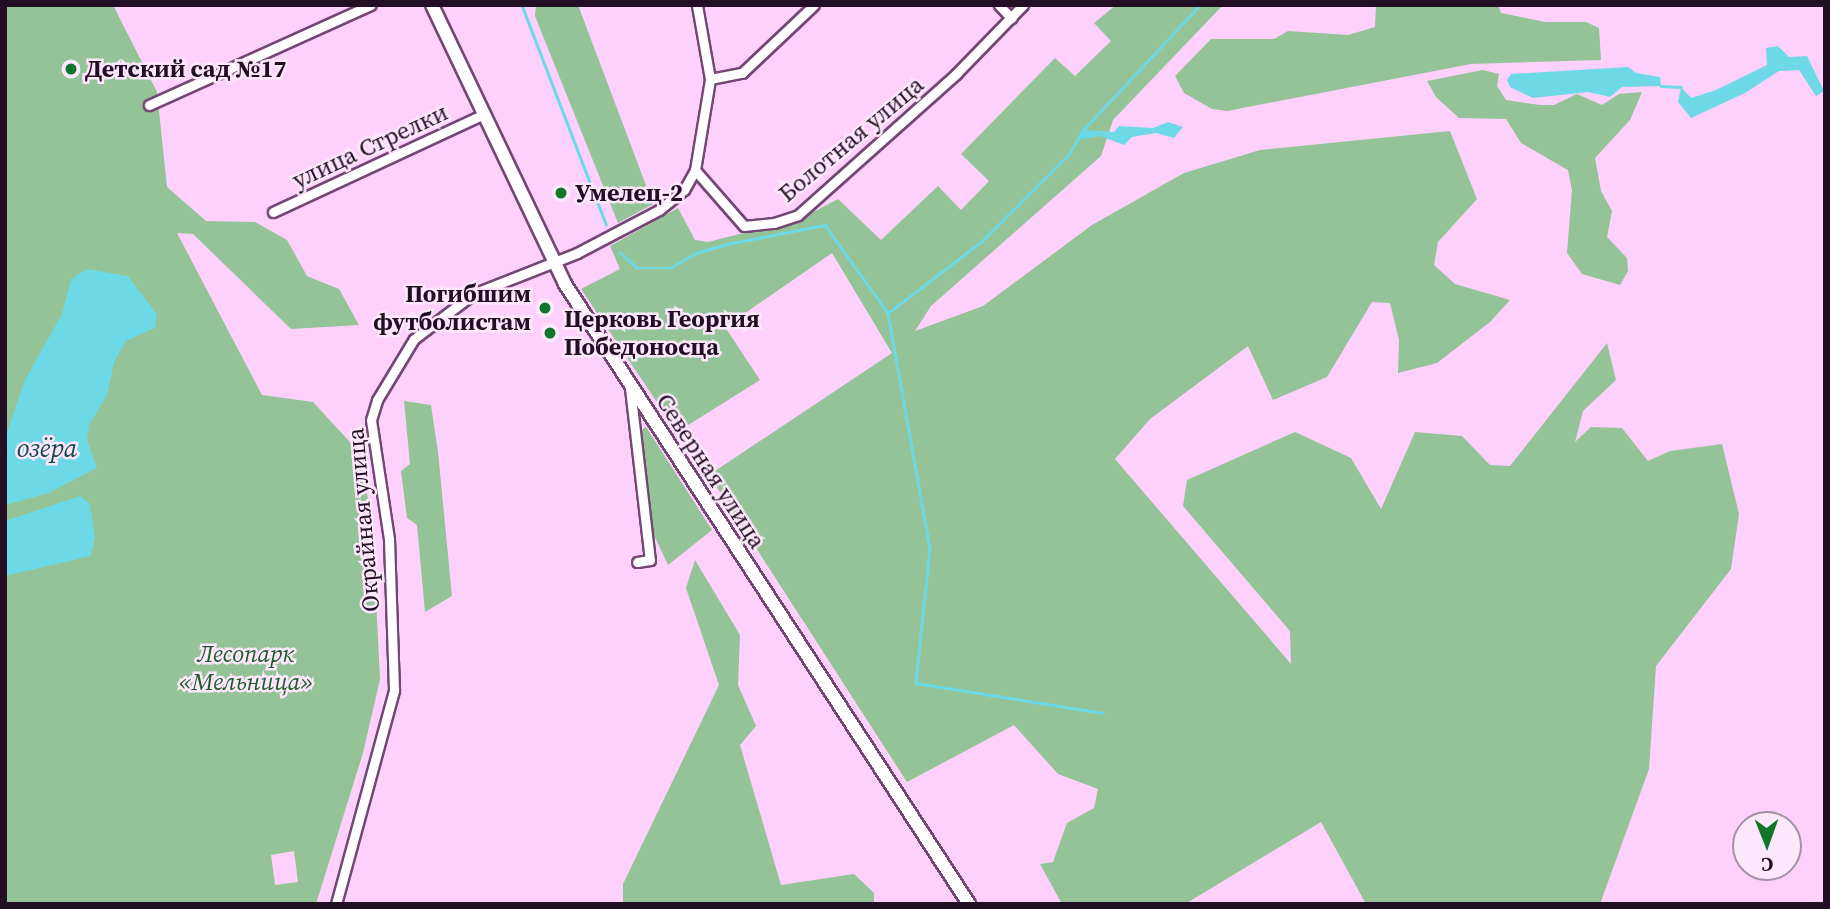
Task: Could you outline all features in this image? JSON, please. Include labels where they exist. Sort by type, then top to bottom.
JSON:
[{"type":"main road","name":"Северная улица","points":[[432,5],[553,263],[969,904]]},
{"type":"street","points":[[149,105],[370,5]]},
{"type":"street","points":[[695,170],[710,79],[697,5]]},
{"type":"street","points":[[710,79],[742,73],[814,5]]},
{"type":"street","points":[[999,5],[1011,18]]},
{"type":"street","name":"Болотная улица","points":[[695,170],[744,226],[774,223],[798,215],[956,74],[1023,5]]},
{"type":"street","name":"улица Стрелки","points":[[273,212],[482,115]]},
{"type":"street","name":"Окрайная улица","points":[[337,904],[394,690],[389,540],[371,420],[377,400],[400,358],[422,332],[473,294],[553,263],[659,210],[684,190],[695,170]]},
{"type":"street","points":[[630,383],[650,560],[637,562]]},
{"type":"green space","name":"Лесопарк «Мельница»","points":[[5,5],[113,5],[157,92],[167,187],[206,221],[255,222],[287,240],[307,276],[339,289],[359,325],[291,329],[193,234],[177,233],[262,395],[313,402],[359,452],[372,520],[380,679],[363,753],[316,904],[5,904]],"holes":[[[294,851],[298,882],[275,885],[271,855]]]},
{"type":"green space","points":[[536,5],[578,5],[653,204],[618,223],[535,16]]},
{"type":"green space","points":[[1116,5],[1223,5],[1113,120],[1101,156],[931,306],[915,331],[983,306],[1092,225],[1184,173],[1260,150],[1450,131],[1477,199],[1438,242],[1434,265],[1455,284],[1510,300],[1490,322],[1437,363],[1398,373],[1399,340],[1390,303],[1372,302],[1327,377],[1273,400],[1248,346],[1150,419],[1115,459],[1291,664],[1290,631],[1183,506],[1187,480],[1295,432],[1351,458],[1381,509],[1415,432],[1462,436],[1490,465],[1510,466],[1607,343],[1616,380],[1583,411],[1575,442],[1591,427],[1622,428],[1648,461],[1670,451],[1722,444],[1739,514],[1731,569],[1656,666],[1649,769],[1600,904],[1366,904],[1321,822],[1185,904],[1062,904],[1040,864],[1053,862],[1067,823],[1094,808],[1098,789],[1058,774],[1014,725],[907,782],[709,475],[892,353],[832,253],[725,327],[760,380],[677,432],[581,289],[620,269],[610,246],[678,208],[695,240],[708,242],[802,218],[838,199],[881,240],[938,186],[961,210],[989,181],[961,154],[1055,58],[1075,76],[1111,41],[1094,23]]},
{"type":"green space","points":[[1376,5],[1498,5],[1501,13],[1545,22],[1586,22],[1599,28],[1601,60],[1471,64],[1227,111],[1212,109],[1184,93],[1175,76],[1211,39],[1274,39],[1288,31],[1348,35],[1375,27]]},
{"type":"green space","points":[[1483,70],[1499,74],[1497,86],[1506,100],[1540,105],[1554,105],[1577,94],[1602,105],[1619,94],[1642,92],[1630,120],[1595,158],[1601,191],[1612,211],[1607,237],[1627,258],[1628,271],[1620,285],[1582,274],[1567,253],[1572,190],[1568,170],[1521,143],[1506,119],[1459,118],[1436,97],[1427,81]]},
{"type":"green space","points":[[404,401],[431,405],[438,452],[452,596],[425,612],[417,525],[407,518],[401,471],[410,464]]},
{"type":"green space","points":[[646,427],[712,530],[668,565],[653,533],[641,430]]},
{"type":"green space","points":[[695,560],[740,635],[738,685],[756,726],[740,745],[781,885],[854,874],[874,893],[874,904],[623,904],[623,884],[719,685],[686,588]]},
{"type":"water","points":[[1778,46],[1789,57],[1807,56],[1824,91],[1816,96],[1799,70],[1779,71],[1745,93],[1691,118],[1678,102],[1681,87],[1691,98],[1716,90],[1767,65],[1766,48]]},
{"type":"water","points":[[1628,67],[1636,73],[1660,77],[1661,86],[1622,87],[1610,97],[1588,92],[1533,98],[1510,87],[1507,80],[1511,74]]},
{"type":"water","points":[[1168,122],[1183,127],[1174,138],[1156,133],[1132,137],[1124,145],[1100,136],[1077,140],[1083,130],[1114,132],[1119,126],[1153,128]]},
{"type":"water","name":"озёра","points":[[87,269],[128,276],[157,315],[155,328],[126,341],[114,362],[107,395],[89,425],[87,440],[97,468],[49,493],[5,505],[5,438],[25,380],[62,314],[71,279]]},
{"type":"water","points":[[80,496],[90,504],[95,537],[91,556],[5,576],[5,521]]},
{"type":"waterway","points":[[522,5],[606,224]]},
{"type":"waterway","points":[[620,252],[637,268],[670,268],[696,253],[727,244],[825,225],[888,313],[981,242],[1070,153],[1083,130],[1200,5]]},
{"type":"waterway","points":[[1661,86],[1681,87]]},
{"type":"waterway","points":[[888,313],[930,549],[916,683],[1103,713]]},
{"type":"place","name":"Детский сад №17","points":[[71,69]]},
{"type":"place","name":"Умелец-2","points":[[561,193]]},
{"type":"place","name":"Погибшим футболистам","points":[[545,308]]},
{"type":"place","name":"Церковь Георгия Победоносца","points":[[550,333]]}]
